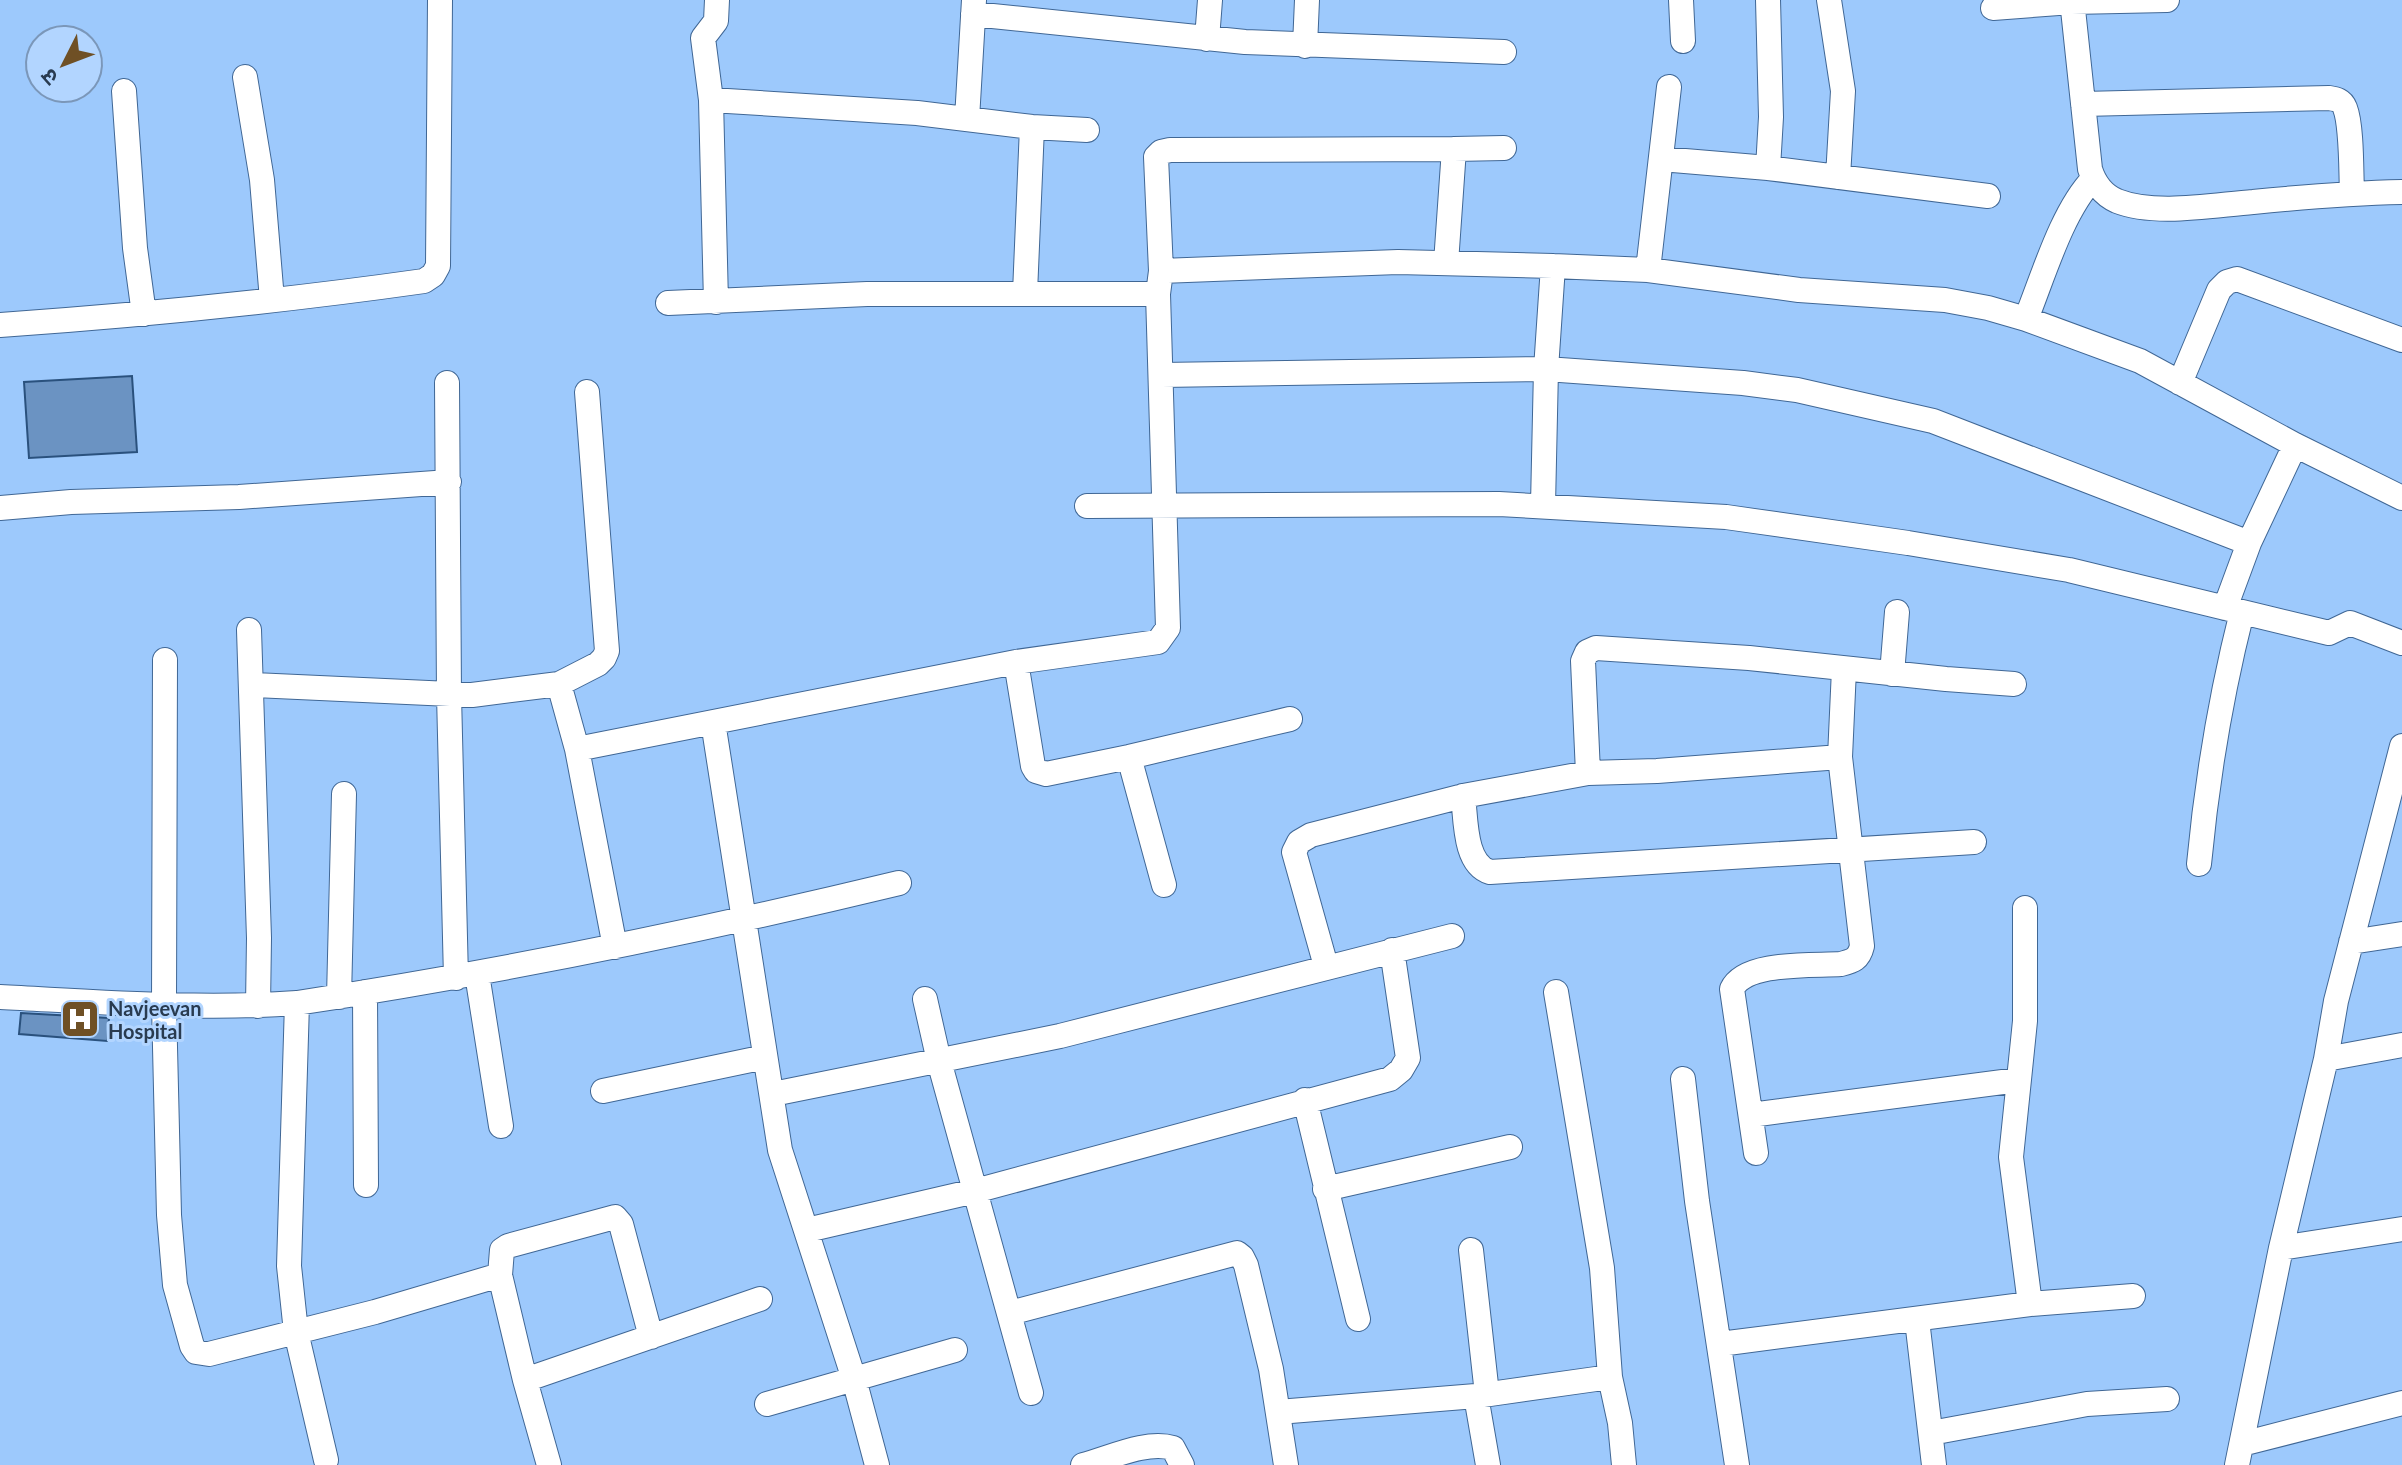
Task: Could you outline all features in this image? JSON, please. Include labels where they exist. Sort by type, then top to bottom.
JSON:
[{"type":"street","points":[[0,325],[272,300],[424,281],[433,275],[438,266],[440,0]]},
{"type":"street","points":[[716,302],[711,100],[703,38],[716,21],[717,0]]},
{"type":"street","points":[[1207,39],[1210,0]]},
{"type":"street","points":[[1305,46],[1307,0]]},
{"type":"street","points":[[1681,0],[1683,41]]},
{"type":"street","points":[[1768,0],[1771,117],[1768,168]]},
{"type":"street","points":[[1829,0],[1843,91],[1838,177]]},
{"type":"street","points":[[1993,8],[2072,1],[2167,0]]},
{"type":"street","points":[[2072,1],[2087,151],[2093,179],[2116,201],[2181,208],[2352,193],[2402,192]]},
{"type":"street","points":[[967,119],[974,7],[1207,39],[1305,46],[1504,52]]},
{"type":"street","points":[[245,77],[262,180],[272,300]]},
{"type":"street","points":[[1648,270],[1669,87]]},
{"type":"street","points":[[124,91],[135,248],[144,314]]},
{"type":"street","points":[[711,100],[917,113],[1032,127],[1087,130]]},
{"type":"street","points":[[2083,104],[2339,100],[2345,108],[2352,193]]},
{"type":"street","points":[[1025,293],[1032,127]]},
{"type":"street","points":[[577,749],[1016,662],[1158,642],[1168,628],[1156,157],[1161,152],[1504,148]]},
{"type":"street","points":[[1446,263],[1454,149]]},
{"type":"street","points":[[1661,159],[1768,168],[1988,196]]},
{"type":"street","points":[[2026,319],[2069,212],[2093,179]]},
{"type":"street","points":[[668,303],[867,294],[1025,293],[1446,263],[1648,270],[1799,290],[1945,300],[2026,319],[2140,361],[2295,445],[2401,494]]},
{"type":"street","points":[[1543,505],[1546,369],[1553,266]]},
{"type":"street","points":[[2180,383],[2219,290],[2227,282],[2237,279],[2402,340]]},
{"type":"street","points":[[1162,375],[1546,369],[1743,383],[1797,390],[1933,421],[2249,543]]},
{"type":"street","points":[[447,383],[449,695],[467,976],[501,1126]]},
{"type":"street","points":[[252,685],[472,695],[559,684],[598,664],[607,651],[587,392]]},
{"type":"street","points":[[2199,864],[2205,802],[2234,610],[2249,543],[2295,445]]},
{"type":"street","points":[[0,508],[71,502],[239,497],[449,482]]},
{"type":"street","points":[[1087,506],[1543,505],[1726,517],[2069,570],[2329,633],[2350,623],[2402,643]]},
{"type":"street","points":[[1892,674],[1897,612]]},
{"type":"street","points":[[249,630],[259,938],[258,1006]]},
{"type":"street","points":[[1588,773],[1583,661],[1587,652],[1596,648],[1749,658],[2014,684]]},
{"type":"street","points":[[165,660],[164,1005],[172,1269],[192,1346],[196,1352],[209,1354],[375,1312],[500,1275]]},
{"type":"street","points":[[1016,662],[1036,771],[1046,774],[1290,719]]},
{"type":"street","points":[[1756,1153],[1732,989],[1736,980],[1754,970],[1853,961],[1860,955],[1862,946],[1840,757],[1844,669]]},
{"type":"street","points":[[559,684],[577,749],[615,947]]},
{"type":"street","points":[[713,722],[780,1150],[854,1379],[877,1465]]},
{"type":"street","points":[[2402,746],[2336,1001],[2326,1059],[2281,1248],[2240,1454],[2402,1403]]},
{"type":"street","points":[[1129,757],[1164,885]]},
{"type":"street","points":[[1326,966],[1294,852],[1299,842],[1311,835],[1463,796],[1588,773],[1840,757]]},
{"type":"street","points":[[339,997],[344,794]]},
{"type":"street","points":[[1463,796],[1472,854],[1482,870],[1490,872],[1974,842]]},
{"type":"street","points":[[0,997],[164,1005],[258,1006],[297,1003],[467,976],[615,947],[742,921],[899,883]]},
{"type":"street","points":[[2025,908],[2025,1021],[2011,1157],[2030,1304]]},
{"type":"street","points":[[2351,942],[2402,934]]},
{"type":"street","points":[[773,1094],[1087,1029],[1452,936]]},
{"type":"street","points":[[807,1230],[975,1191],[1390,1079],[1401,1070],[1408,1058],[1392,950]]},
{"type":"street","points":[[365,992],[366,1185]]},
{"type":"street","points":[[1556,992],[1602,1268],[1610,1377],[1620,1423],[1624,1465]]},
{"type":"street","points":[[925,999],[939,1061],[1031,1393]]},
{"type":"street","points":[[297,1003],[289,1266],[296,1332],[326,1460]]},
{"type":"street","points":[[2326,1059],[2402,1045]]},
{"type":"street","points":[[603,1091],[765,1057]]},
{"type":"street","points":[[1683,1079],[1697,1201],[1737,1465]]},
{"type":"street","points":[[1751,1115],[2018,1080]]},
{"type":"street","points":[[1305,1100],[1358,1319]]},
{"type":"street","points":[[1325,1189],[1510,1147]]},
{"type":"street","points":[[549,1465],[500,1275],[501,1253],[508,1246],[615,1217],[621,1224],[651,1337]]},
{"type":"street","points":[[2281,1248],[2402,1229]]},
{"type":"street","points":[[1471,1250],[1488,1465]]},
{"type":"street","points":[[1010,1313],[1237,1253],[1246,1265],[1278,1412],[1286,1465]]},
{"type":"street","points":[[1720,1344],[2030,1304],[2133,1296]]},
{"type":"street","points":[[525,1380],[760,1299]]},
{"type":"street","points":[[1917,1320],[1934,1465]]},
{"type":"street","points":[[767,1404],[955,1350]]},
{"type":"street","points":[[1278,1412],[1482,1395],[1610,1377]]},
{"type":"street","points":[[1931,1433],[2087,1404],[2167,1399]]},
{"type":"street","points":[[1083,1465],[1165,1446],[1173,1448],[1182,1465]]},
{"type":"building","points":[[132,376],[137,452],[29,458],[24,382]]},
{"type":"building","points":[[21,1013],[109,1018],[107,1041],[19,1034]]},
{"type":"place","name":"Navjeevan Hospital","points":[[80,1019]]}]
